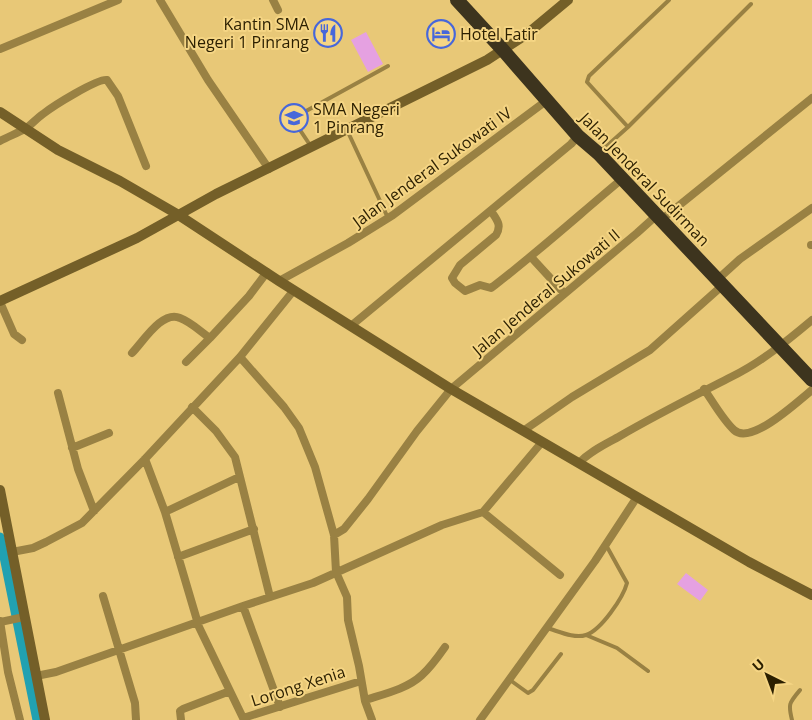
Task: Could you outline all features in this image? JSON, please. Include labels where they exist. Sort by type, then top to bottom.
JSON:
[{"type":"highway","name":"Jalan Jenderal Sudirman","points":[[457,0],[578,136],[599,154],[810,376]]},
{"type":"street","points":[[0,49],[118,0]]},
{"type":"street","points":[[160,0],[208,80],[269,169]]},
{"type":"street","points":[[274,0],[278,10]]},
{"type":"street","points":[[22,340],[14,334],[0,302],[137,238],[177,214],[216,194],[487,60],[527,34],[564,1]]},
{"type":"street","points":[[0,141],[26,128],[42,114],[95,82],[102,79],[108,80],[118,96],[146,166]]},
{"type":"street","name":"Jalan Jenderal Sukowati II","points":[[334,535],[344,529],[368,500],[417,431],[451,389],[564,293],[812,98]]},
{"type":"street","name":"Jalan Jenderal Sukowati IV","points":[[280,281],[354,240],[388,218],[426,192],[546,101]]},
{"type":"street","points":[[0,112],[58,150],[120,181],[177,214],[451,389],[749,562],[812,595]]},
{"type":"street","points":[[352,325],[491,211],[578,136]]},
{"type":"street","points":[[491,211],[498,221],[499,230],[496,235],[460,265],[452,278],[455,284],[465,291],[480,285],[491,288],[578,218],[622,179]]},
{"type":"street","points":[[523,431],[650,350],[721,282],[740,259],[812,208]]},
{"type":"street","points":[[531,257],[564,293]]},
{"type":"street","points":[[186,362],[249,296],[267,272]]},
{"type":"street","points":[[12,552],[33,548],[75,528],[94,511],[240,357],[294,290]]},
{"type":"street","points":[[132,353],[161,320],[172,316],[180,318],[210,338]]},
{"type":"street","points":[[579,463],[595,450],[704,389],[744,370],[812,320]]},
{"type":"street","points":[[240,357],[284,407],[299,428],[315,467],[334,535],[336,572],[347,597],[348,620],[358,658],[365,700],[372,720]]},
{"type":"street","points":[[704,389],[735,431],[747,434],[758,431],[812,390]]},
{"type":"street","points":[[58,394],[72,448],[84,487],[94,511]]},
{"type":"street","points":[[192,407],[216,431],[232,453],[239,470],[239,477],[270,597]]},
{"type":"street","points":[[72,448],[109,433]]},
{"type":"street","points":[[36,676],[56,672],[313,583],[442,525],[483,512],[542,442]]},
{"type":"street","points":[[145,459],[165,512],[197,622],[243,719]]},
{"type":"street","points":[[165,512],[239,477]]},
{"type":"street","points":[[0,490],[23,618],[45,720]]},
{"type":"street","points":[[480,720],[606,546],[637,497]]},
{"type":"street","points":[[483,512],[560,576]]},
{"type":"street","points":[[178,557],[254,530]]},
{"type":"street","points":[[103,596],[135,703],[136,720]]},
{"type":"street","points":[[243,606],[280,707]]},
{"type":"street","points":[[20,720],[8,672],[2,622],[23,618]]},
{"type":"street","points":[[365,700],[386,694],[412,683],[424,674],[445,648]]},
{"type":"street","name":"Lorong Xenia","points":[[243,719],[361,681]]},
{"type":"street","points":[[181,720],[180,711],[183,708],[230,690]]},
{"type":"lane","points":[[628,127],[587,80],[668,0]]},
{"type":"lane","points":[[599,154],[751,4]]},
{"type":"lane","points":[[312,148],[296,124],[297,116],[388,66]]},
{"type":"lane","points":[[347,130],[388,218]]},
{"type":"lane","points":[[586,635],[600,625],[624,591],[627,583],[606,546]]},
{"type":"lane","points":[[546,628],[570,635],[586,635],[617,648],[648,670]]},
{"type":"lane","points":[[510,680],[528,693],[533,690],[561,654]]},
{"type":"lane","points":[[792,720],[788,706],[800,690]]},
{"type":"shaded area","points":[[366,32],[383,64],[368,72],[351,40]]},
{"type":"shaded area","points":[[686,573],[708,590],[700,601],[677,584]]},
{"type":"waterway","points":[[0,537],[37,720]]},
{"type":"place","name":"Kantin SMA Negeri 1 Pinrang","points":[[328,33]]},
{"type":"place","name":"Hotel Fatir","points":[[441,34]]},
{"type":"place","name":"SMA Negeri 1 Pinrang","points":[[294,118]]}]
